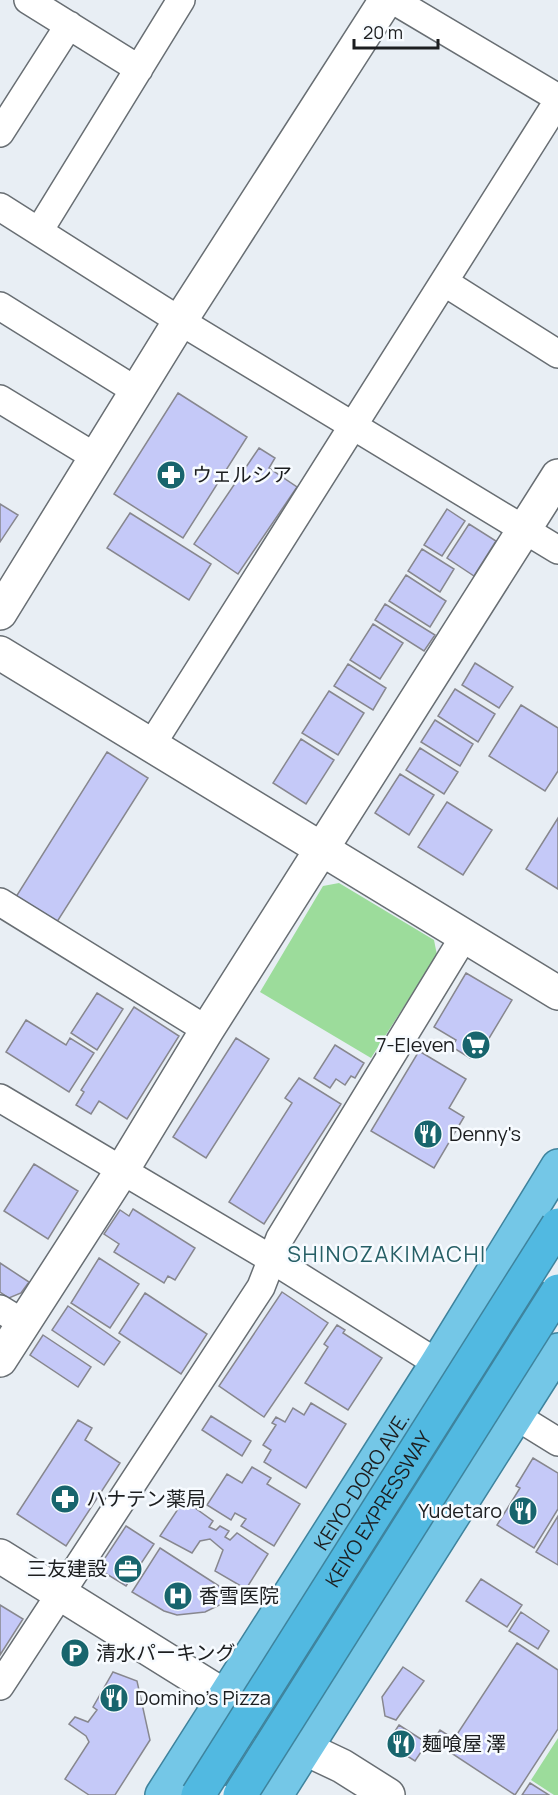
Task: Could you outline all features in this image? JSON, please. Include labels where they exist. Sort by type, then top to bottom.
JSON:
[{"type":"highway","name":"KEIYO-DORO AVE.","points":[[162,1795],[437,1363],[558,1166]]},
{"type":"highway","name":"KEIYO EXPRESSWAY","points":[[198,1795],[558,1225]]},
{"type":"highway","name":"KEIYO EXPRESSWAY","points":[[240,1795],[558,1291]]},
{"type":"highway","points":[[276,1795],[558,1350]]},
{"type":"street","points":[[28,0],[139,69]]},
{"type":"street","points":[[39,231],[182,0]]},
{"type":"street","points":[[0,613],[180,321],[386,0]]},
{"type":"street","points":[[152,744],[558,100],[393,0]]},
{"type":"street","points":[[0,133],[69,25]]},
{"type":"street","points":[[0,207],[180,321],[558,550]]},
{"type":"street","points":[[444,282],[558,354]]},
{"type":"street","points":[[0,306],[138,392]]},
{"type":"street","points":[[0,399],[97,458]]},
{"type":"street","points":[[0,1360],[12,1316],[122,1172],[207,1030],[558,476]]},
{"type":"street","points":[[0,653],[558,993]]},
{"type":"street","points":[[0,903],[207,1030]]},
{"type":"street","points":[[0,1686],[261,1287],[280,1238],[465,935]]},
{"type":"street","points":[[0,1098],[273,1260],[437,1363]]},
{"type":"street","points":[[516,1416],[558,1442]]},
{"type":"street","points":[[0,1556],[306,1749],[342,1766],[388,1795]]},
{"type":"green space","points":[[339,883],[434,940],[437,955],[371,1058],[260,992],[323,886]]},
{"type":"green space","points":[[558,1738],[558,1795],[554,1795],[531,1780]]},
{"type":"building","points":[[178,393],[247,437],[183,538],[114,494]]},
{"type":"building","points":[[259,448],[275,458],[269,468],[297,487],[238,574],[194,544]]},
{"type":"building","points":[[0,504],[18,515],[0,542]]},
{"type":"building","points":[[447,509],[465,521],[442,556],[424,545]]},
{"type":"building","points":[[130,513],[211,564],[189,600],[107,548]]},
{"type":"building","points":[[469,524],[496,541],[474,576],[447,558]]},
{"type":"building","points":[[422,549],[454,569],[440,592],[408,571]]},
{"type":"building","points":[[406,575],[446,601],[430,627],[389,601]]},
{"type":"building","points":[[385,604],[435,635],[424,651],[375,620]]},
{"type":"building","points":[[373,624],[403,643],[380,679],[350,660]]},
{"type":"building","points":[[475,663],[513,687],[499,708],[462,685]]},
{"type":"building","points":[[348,664],[386,688],[373,710],[334,686]]},
{"type":"building","points":[[455,689],[495,714],[478,742],[438,716]]},
{"type":"building","points":[[329,691],[364,713],[338,755],[302,733]]},
{"type":"building","points":[[521,705],[558,728],[558,771],[545,791],[489,756]]},
{"type":"building","points":[[435,720],[473,744],[460,766],[421,742]]},
{"type":"building","points":[[301,739],[334,760],[306,804],[273,783]]},
{"type":"building","points":[[420,748],[458,772],[444,794],[406,770]]},
{"type":"building","points":[[107,752],[148,778],[55,925],[14,900]]},
{"type":"building","points":[[400,774],[434,795],[409,835],[375,813]]},
{"type":"building","points":[[447,802],[492,830],[463,875],[418,847]]},
{"type":"building","points":[[558,818],[558,889],[526,869]]},
{"type":"building","points":[[466,973],[512,1000],[479,1055],[474,1053],[470,1058],[452,1047],[456,1040],[434,1027]]},
{"type":"building","points":[[97,993],[123,1009],[97,1050],[71,1033]]},
{"type":"building","points":[[134,1007],[179,1036],[127,1119],[99,1101],[91,1114],[76,1105],[84,1092],[81,1090]]},
{"type":"building","points":[[26,1020],[66,1045],[70,1038],[94,1053],[69,1092],[6,1052]]},
{"type":"building","points":[[236,1038],[269,1059],[206,1158],[173,1137]]},
{"type":"building","points":[[335,1045],[364,1063],[355,1078],[351,1076],[345,1085],[336,1079],[330,1088],[314,1078]]},
{"type":"building","points":[[419,1051],[466,1079],[449,1108],[464,1117],[434,1168],[371,1131]]},
{"type":"building","points":[[299,1078],[341,1104],[264,1224],[229,1202],[292,1103],[285,1098]]},
{"type":"building","points":[[34,1164],[78,1191],[48,1239],[4,1211]]},
{"type":"building","points":[[133,1209],[195,1248],[175,1280],[168,1276],[164,1283],[114,1252],[119,1244],[104,1234],[120,1210],[129,1216]]},
{"type":"building","points":[[99,1258],[139,1284],[110,1328],[71,1303]]},
{"type":"building","points":[[0,1263],[29,1282],[21,1293],[9,1298],[0,1292]]},
{"type":"building","points":[[282,1292],[328,1323],[264,1417],[219,1386]]},
{"type":"building","points":[[145,1293],[207,1334],[181,1374],[119,1333]]},
{"type":"building","points":[[68,1306],[120,1342],[104,1365],[52,1330]]},
{"type":"building","points":[[337,1325],[345,1330],[343,1333],[382,1358],[348,1410],[305,1383],[328,1347],[324,1344]]},
{"type":"building","points":[[43,1335],[91,1367],[78,1387],[30,1355]]},
{"type":"building","points":[[311,1403],[346,1424],[306,1488],[264,1462],[271,1450],[263,1445],[276,1425],[272,1423],[276,1417],[285,1422],[293,1408],[304,1415]]},
{"type":"building","points":[[211,1416],[251,1441],[242,1456],[202,1430]]},
{"type":"building","points":[[78,1420],[92,1428],[85,1440],[120,1463],[66,1546],[17,1514]]},
{"type":"building","points":[[533,1458],[558,1473],[558,1509],[534,1548],[497,1525],[520,1488],[516,1486]]},
{"type":"building","points":[[252,1467],[271,1478],[267,1484],[300,1504],[274,1546],[241,1526],[246,1519],[235,1513],[231,1520],[207,1505],[227,1474],[242,1483]]},
{"type":"building","points":[[184,1500],[213,1521],[209,1527],[216,1530],[220,1526],[229,1531],[225,1537],[230,1540],[237,1533],[268,1554],[246,1589],[215,1571],[223,1550],[210,1539],[200,1541],[192,1553],[160,1536]]},
{"type":"building","points":[[558,1516],[558,1565],[536,1552]]},
{"type":"building","points":[[126,1526],[154,1544],[126,1586],[105,1573],[101,1564]]},
{"type":"building","points":[[160,1548],[236,1597],[205,1612],[177,1615],[164,1611],[132,1592]]},
{"type":"building","points":[[481,1579],[522,1605],[507,1627],[466,1601]]},
{"type":"building","points":[[0,1605],[23,1619],[0,1655]]},
{"type":"building","points":[[521,1612],[549,1631],[538,1649],[509,1631]]},
{"type":"building","points":[[517,1643],[558,1670],[558,1729],[515,1795],[433,1741],[440,1730],[454,1739]]},
{"type":"building","points":[[403,1667],[424,1681],[396,1720],[385,1716],[382,1697]]},
{"type":"building","points":[[113,1672],[137,1681],[150,1740],[115,1795],[89,1795],[65,1779],[89,1742],[86,1736],[69,1724],[75,1717],[88,1722],[97,1710],[93,1707]]},
{"type":"building","points":[[399,1725],[427,1743],[415,1761],[396,1749],[393,1734]]},
{"type":"building","points":[[530,1783],[549,1795],[522,1795]]},
{"type":"place","name":"ウェルシア","points":[[171,475]]},
{"type":"place","name":"7-Eleven","points":[[476,1045]]},
{"type":"place","name":"Denny's","points":[[428,1134]]},
{"type":"place","name":"ハナテン薬局","points":[[65,1499]]},
{"type":"place","name":"Yudetaro","points":[[523,1511]]},
{"type":"place","name":"三友建設","points":[[128,1569]]},
{"type":"place","name":"香雪医院","points":[[178,1596]]},
{"type":"place","name":"清水パーキング","points":[[75,1653]]},
{"type":"place","name":"Domino's Pizza","points":[[114,1698]]},
{"type":"place","name":"麺喰屋 澤","points":[[401,1744]]},
{"type":"district","name":"SHINOZAKIMACHI","points":[[387,1254]]}]
